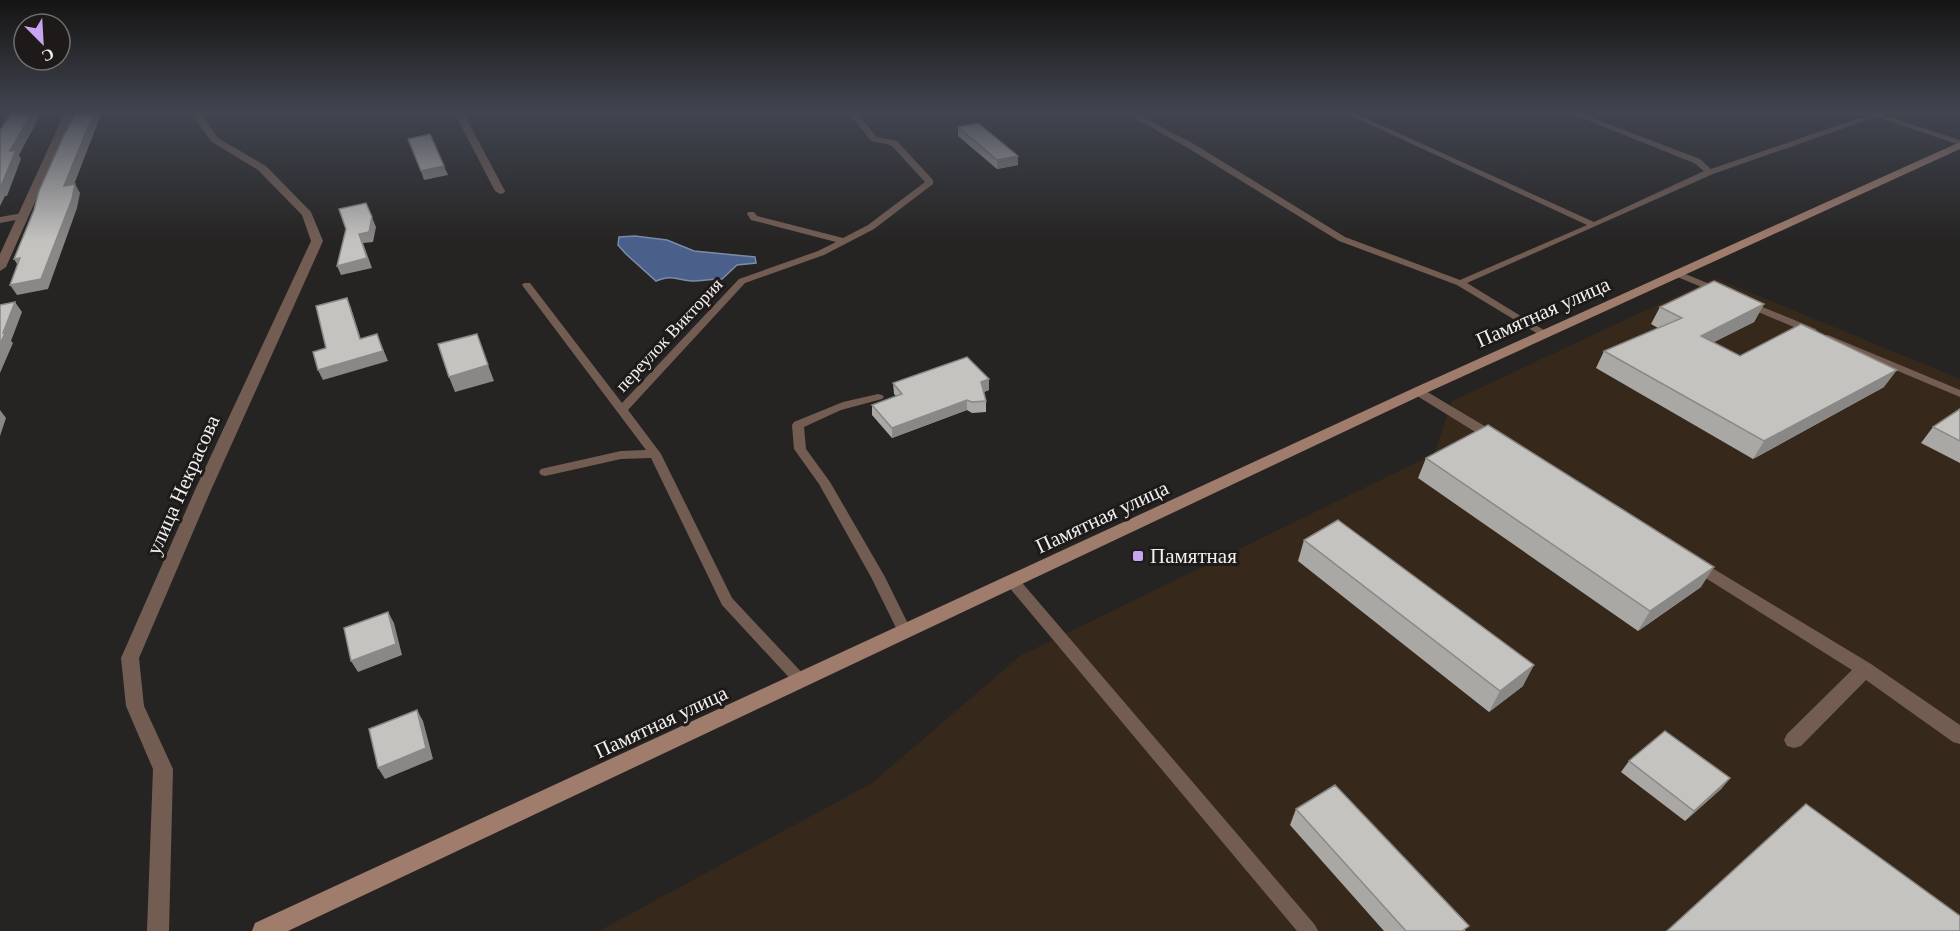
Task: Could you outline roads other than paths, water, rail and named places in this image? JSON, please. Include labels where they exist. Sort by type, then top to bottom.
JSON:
[{"type":"street","points":[[0,267],[50,155]]},
{"type":"street","name":"улица Некрасова","points":[[158,931],[163,770],[135,706],[130,658],[203,490],[317,241],[307,214],[262,168],[241,155]]},
{"type":"street","points":[[481,155],[500,191]]},
{"type":"street","name":"Памятная улица","points":[[263,931],[1419,391],[1935,155]]},
{"type":"street","points":[[1419,391],[1514,450]]},
{"type":"street","points":[[1684,556],[1865,669],[1960,735]]},
{"type":"street","points":[[1794,740],[1865,669]]},
{"type":"lane","name":"переулок Виктория","points":[[622,410],[742,281],[821,253],[871,227],[930,182],[905,155]]},
{"type":"lane","points":[[1207,155],[1342,238],[1460,283],[1543,334]]},
{"type":"lane","points":[[1442,155],[1594,225]]},
{"type":"lane","points":[[1683,155],[1697,161],[1710,172]]},
{"type":"lane","points":[[1460,283],[1710,172],[1759,155]]},
{"type":"lane","points":[[751,214],[754,218],[844,241]]},
{"type":"lane","points":[[0,220],[23,216]]},
{"type":"lane","points":[[1678,274],[1960,394]]},
{"type":"lane","points":[[527,285],[655,454],[728,601],[801,681]]},
{"type":"lane","points":[[878,398],[861,400],[825,412],[798,426],[800,448],[824,482],[878,577],[905,632]]},
{"type":"lane","points":[[545,472],[621,455],[655,454]]},
{"type":"lane","points":[[1013,582],[1309,931]]},
{"type":"water","points":[[635,236],[667,240],[694,251],[755,257],[756,263],[737,265],[722,279],[691,281],[670,278],[656,281],[618,245],[619,237]]},
{"type":"place","name":"Памятная","points":[[1138,556]]}]
